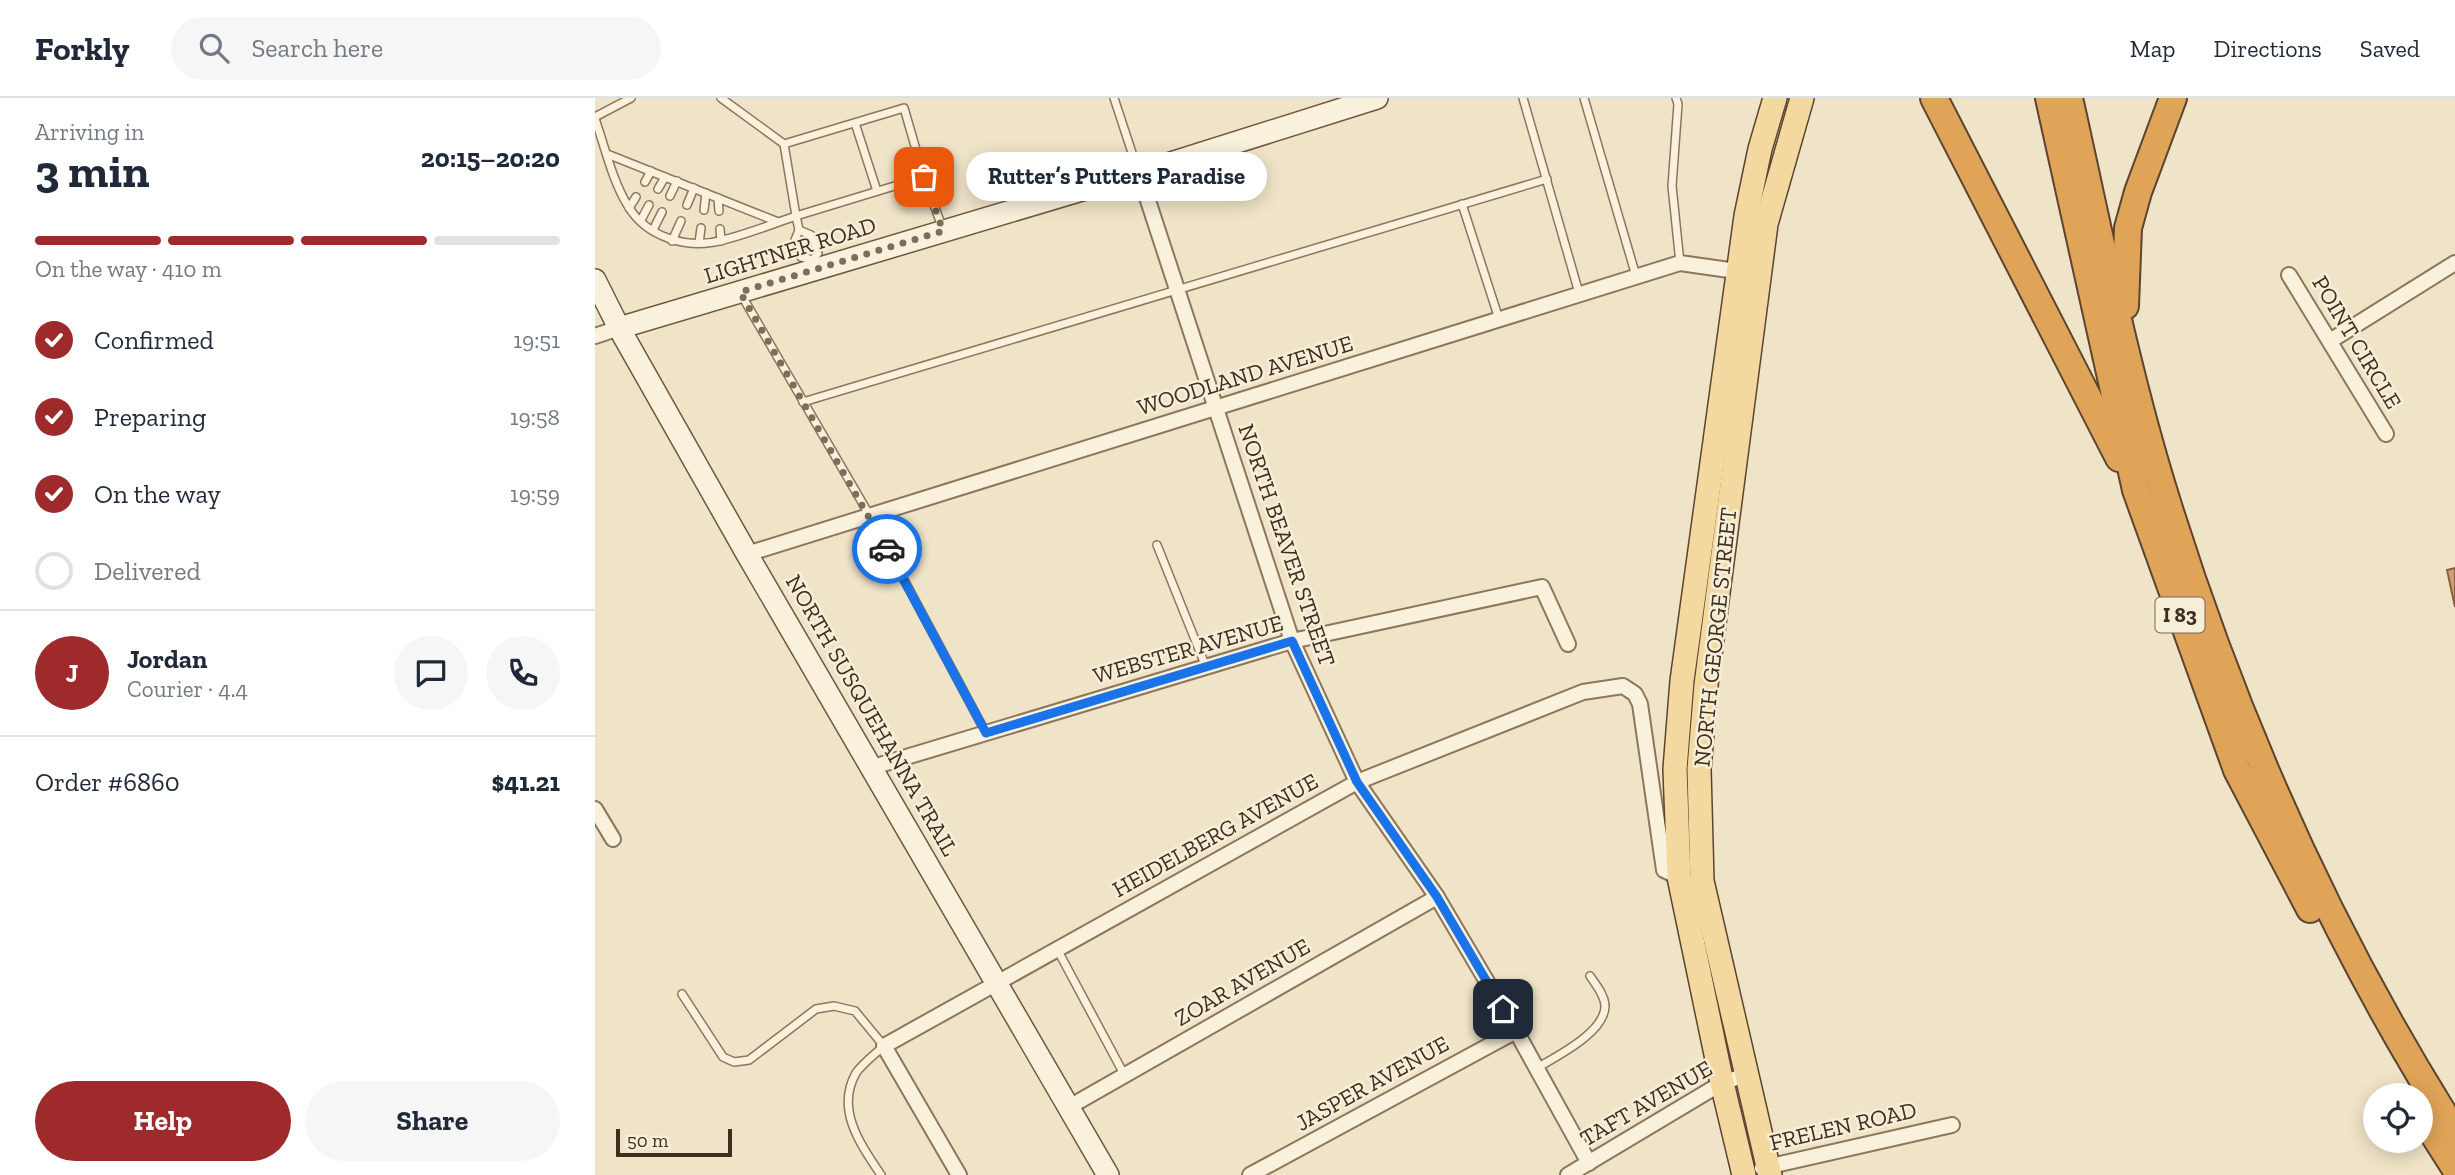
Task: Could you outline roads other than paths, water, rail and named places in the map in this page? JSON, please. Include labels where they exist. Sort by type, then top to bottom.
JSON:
[{"type":"highway","points":[[1934,98],[2136,490]]},
{"type":"highway","name":"I 83","points":[[2049,98],[2136,490],[2237,770],[2325,939],[2414,1083]]},
{"type":"highway","name":"I 83","points":[[2069,98],[2123,343],[2166,499],[2206,619],[2255,748],[2326,903],[2414,1083]]},
{"type":"highway","points":[[2123,343],[2128,228],[2138,192],[2173,98]]},
{"type":"highway","points":[[2433,1098],[2455,1114]]},
{"type":"highway","name":"I 83","points":[[2433,1106],[2455,1132]]},
{"type":"highway","points":[[2433,1133],[2455,1168]]},
{"type":"main road","name":"LIGHTNER ROAD","points":[[619,328],[740,292],[814,265],[943,231],[1139,173],[1377,98]]},
{"type":"main road","points":[[1760,149],[1765,98]]},
{"type":"main road","name":"NORTH GEORGE STREET","points":[[1769,1171],[1702,881],[1699,769],[1749,273],[1746,216],[1760,149],[1775,98]]},
{"type":"main road","name":"NORTH GEORGE STREET","points":[[1744,1174],[1679,877],[1675,769],[1682,681],[1749,273],[1802,98]]},
{"type":"main road","name":"NORTH SUSQUEHANNA TRAIL","points":[[595,280],[619,328],[747,554],[1108,1175]]},
{"type":"street","name":"NORTH BEAVER STREET","points":[[1139,173],[1292,641],[1357,782],[1437,897],[1516,1031],[1589,1163]]},
{"type":"street","name":"WOODLAND AVENUE","points":[[747,554],[1680,263],[1749,273]]},
{"type":"street","points":[[2330,341],[2455,263]]},
{"type":"street","name":"POINT CIRCLE","points":[[2289,275],[2386,433]]},
{"type":"street","points":[[595,336],[619,328]]},
{"type":"street","name":"WEBSTER AVENUE","points":[[873,767],[1292,641],[1542,587],[1568,644]]},
{"type":"street","name":"HEIDELBERG AVENUE","points":[[884,1046],[1357,782],[1583,692],[1623,686],[1635,694],[1640,704],[1664,870],[1679,877]]},
{"type":"street","points":[[595,809],[613,839]]},
{"type":"street","name":"ZOAR AVENUE","points":[[1069,1107],[1437,897]]},
{"type":"street","name":"JASPER AVENUE","points":[[1250,1175],[1516,1031]]},
{"type":"street","points":[[884,1046],[959,1175]]},
{"type":"street","name":"TAFT AVENUE","points":[[1568,1175],[1722,1083],[1748,1074]]},
{"type":"street","name":"FRELEN ROAD","points":[[1744,1174],[1769,1171],[1952,1125]]},
{"type":"lane","points":[[631,98],[595,118],[629,208],[653,230],[673,241],[685,244],[721,241],[924,177]]},
{"type":"lane","points":[[722,98],[784,144],[799,230],[795,240],[801,257],[814,265],[818,253],[811,235],[799,230]]},
{"type":"lane","points":[[1115,98],[1139,173]]},
{"type":"lane","points":[[1523,98],[1579,293]]},
{"type":"lane","points":[[1584,98],[1636,276]]},
{"type":"lane","points":[[1677,98],[1672,186],[1680,263]]},
{"type":"lane","points":[[784,144],[904,108],[943,231]]},
{"type":"lane","points":[[855,122],[877,191]]},
{"type":"lane","points":[[607,154],[732,206],[778,222]]},
{"type":"lane","points":[[645,182],[652,172]]},
{"type":"lane","points":[[658,189],[665,177]]},
{"type":"lane","points":[[803,402],[1547,179]]},
{"type":"lane","points":[[670,196],[677,181]]},
{"type":"lane","points":[[687,205],[694,188]]},
{"type":"lane","points":[[704,210],[706,193]]},
{"type":"lane","points":[[629,208],[636,197]]},
{"type":"lane","points":[[718,198],[719,211]]},
{"type":"lane","points":[[1462,204],[1499,318]]},
{"type":"lane","points":[[641,220],[649,205]]},
{"type":"lane","points":[[653,230],[662,212]]},
{"type":"lane","points":[[673,241],[681,221]]},
{"type":"lane","points":[[738,226],[741,234]]},
{"type":"lane","points":[[699,243],[702,228]]},
{"type":"lane","points":[[720,229],[721,241]]},
{"type":"lane","points":[[740,292],[870,516],[986,733]]},
{"type":"lane","points":[[1157,545],[1206,667]]},
{"type":"lane","points":[[1057,948],[1125,1076]]},
{"type":"lane","points":[[1536,1068],[1579,1044],[1601,1017],[1605,1009],[1603,996],[1590,976]]},
{"type":"lane","points":[[682,994],[723,1057],[734,1062],[749,1060],[816,1009],[834,1006],[855,1011],[884,1046],[857,1073],[851,1087],[849,1107],[850,1124],[881,1175]]},
{"type":"place","name":"Rutter’s Putters Paradise","points":[[924,177]]}]
